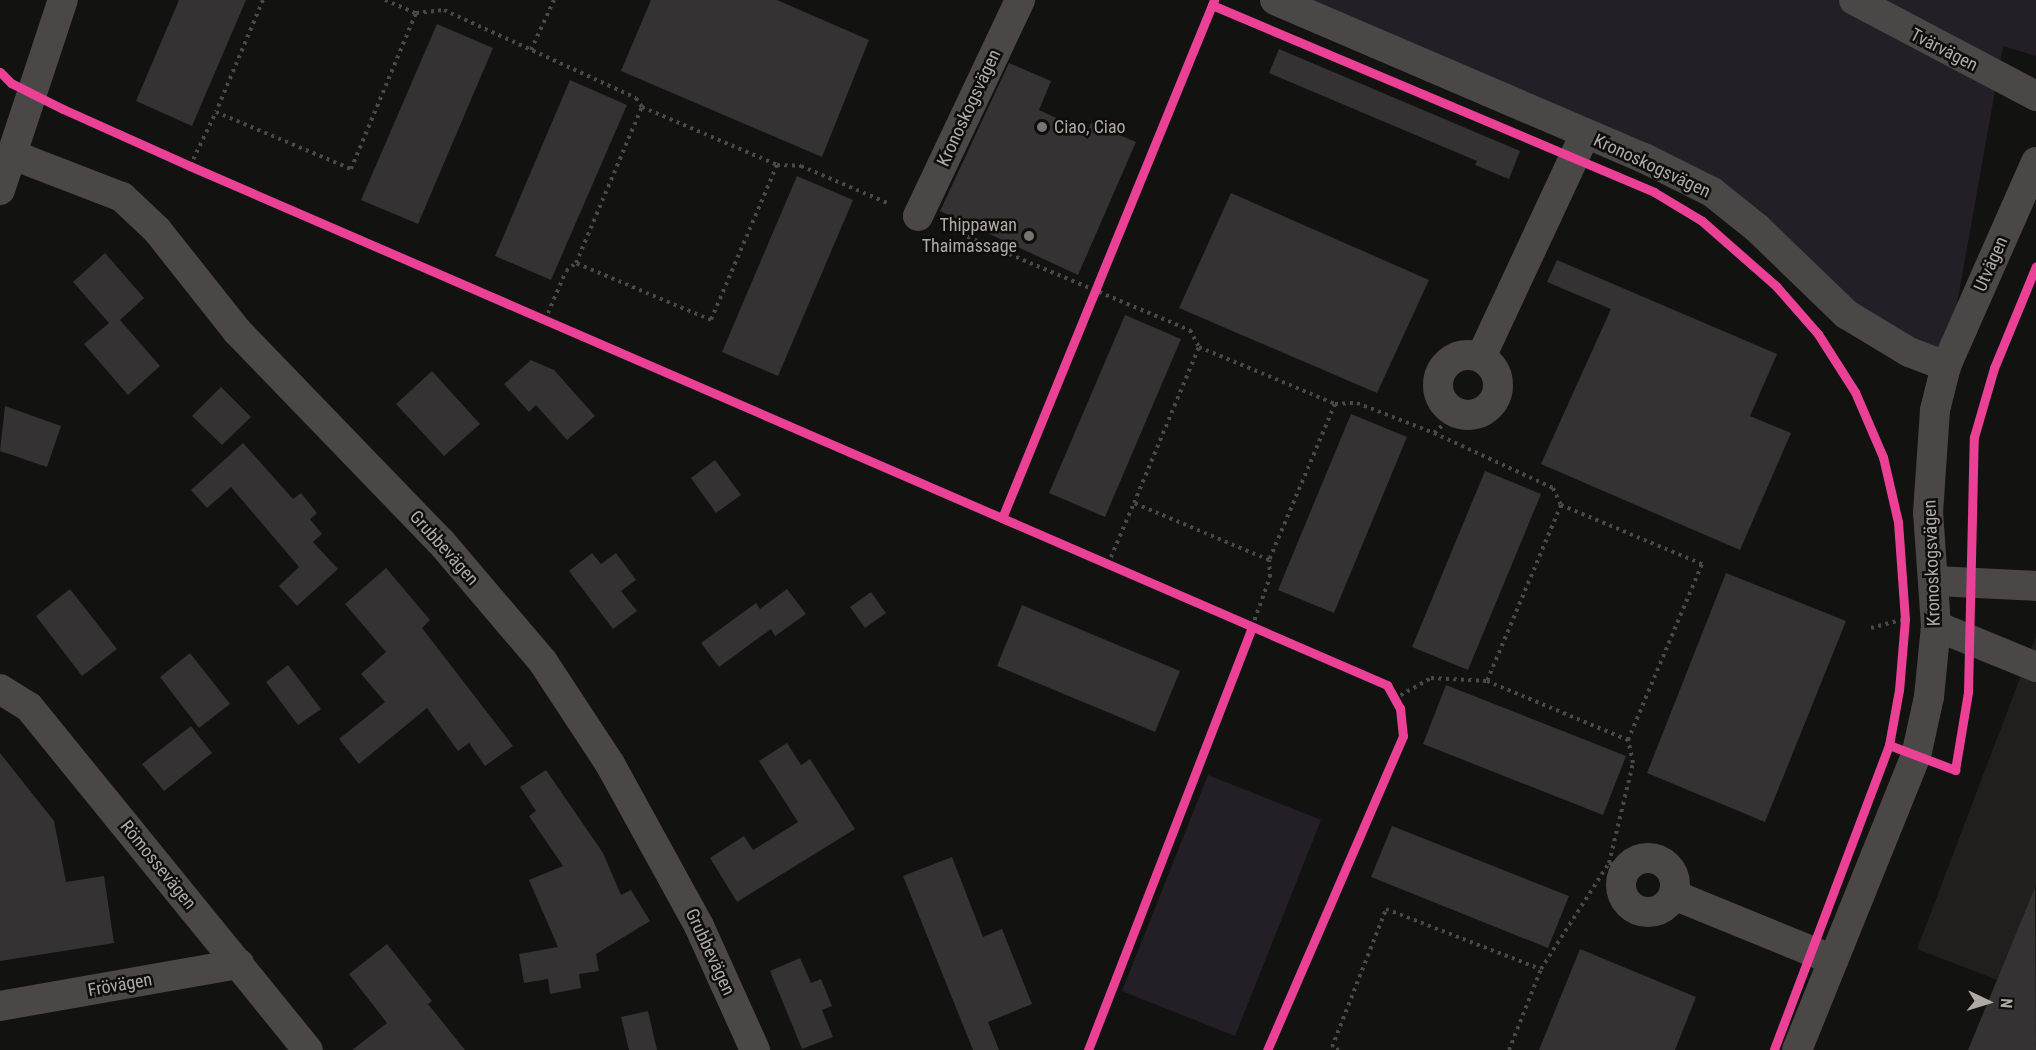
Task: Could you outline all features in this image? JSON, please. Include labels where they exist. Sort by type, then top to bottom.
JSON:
[{"type":"street","name":"Kronoskogsvägen","points":[[918,216],[1020,0]]},
{"type":"street","name":"Kronoskogsvägen","points":[[1275,0],[1585,134],[1712,192],[1757,228],[1846,314],[1909,352],[1946,366],[1935,410],[1928,513],[1935,581],[1936,626],[1929,697],[1917,756],[1797,1050]]},
{"type":"street","name":"Tvärvägen","points":[[1854,0],[2036,96]]},
{"type":"street","points":[[0,190],[61,1]]},
{"type":"street","name":"Kronoskogsvägen","points":[[1481,357],[1585,134]]},
{"type":"street","name":"Grubbevägen","points":[[13,154],[122,197],[150,223],[237,331],[441,542],[543,662],[610,764],[699,926],[755,1050]]},
{"type":"street","name":"Utvägen","points":[[1946,366],[2036,162]]},
{"type":"street","points":[[1481,357],[1495,372],[1498,392],[1476,414],[1456,413],[1438,392],[1440,373],[1453,358],[1481,357]]},
{"type":"street","points":[[1935,581],[2036,586]]},
{"type":"street","points":[[1936,626],[2036,667]]},
{"type":"street","name":"Römossevägen","points":[[0,689],[29,707],[308,1050]]},
{"type":"street","points":[[1617,867],[1634,861],[1657,859],[1673,874],[1674,895],[1833,960]]},
{"type":"street","name":"Frövägen","points":[[0,1006],[239,964]]},
{"type":"path","points":[[190,166],[216,112],[263,0]]},
{"type":"path","points":[[385,0],[416,13],[444,10],[636,98],[642,107],[777,165],[801,166],[1190,330],[1199,347],[1335,404],[1357,403],[1434,433],[1553,488],[1561,505],[1702,564],[1628,740],[1633,763],[1617,867],[1541,969],[1509,1050]]},
{"type":"path","points":[[531,50],[555,0]]},
{"type":"path","points":[[216,112],[351,169],[416,13]]},
{"type":"path","points":[[544,320],[566,271],[576,263],[642,107]]},
{"type":"path","points":[[179,161],[201,170]]},
{"type":"path","points":[[576,263],[711,320],[777,165]]},
{"type":"path","points":[[1090,302],[1099,280]]},
{"type":"path","points":[[534,315],[555,324]]},
{"type":"path","points":[[1108,564],[1199,347]]},
{"type":"path","points":[[1248,638],[1270,577],[1269,560],[1335,404]]},
{"type":"path","points":[[1434,433],[1456,413]]},
{"type":"path","points":[[1134,503],[1269,560]]},
{"type":"path","points":[[1487,681],[1561,505]]},
{"type":"path","points":[[1097,560],[1118,569]]},
{"type":"path","points":[[1904,608],[1904,630]]},
{"type":"path","points":[[1871,628],[1905,619]]},
{"type":"path","points":[[1242,623],[1263,632]]},
{"type":"path","points":[[1394,699],[1431,678],[1487,681],[1628,740]]},
{"type":"path","points":[[1387,685],[1400,708]]},
{"type":"path","points":[[1338,1050],[1332,1047],[1386,909],[1541,969]]},
{"type":"shaded area","points":[[1275,0],[2036,0],[2036,56],[2003,46],[1946,366],[1909,352],[1757,228]]},
{"type":"shaded area","points":[[2036,636],[2036,885],[1997,980],[1917,949]]},
{"type":"shaded area","points":[[1208,775],[1321,820],[1235,1036],[1122,991]]},
{"type":"building","points":[[179,0],[246,0],[192,126],[136,101]]},
{"type":"building","points":[[651,0],[777,0],[869,40],[822,157],[621,71]]},
{"type":"building","points":[[437,24],[493,48],[418,224],[361,200]]},
{"type":"building","points":[[1279,49],[1520,151],[1509,179],[1475,165],[1477,161],[1269,73]]},
{"type":"building","points":[[1009,63],[1051,81],[1039,110],[1087,132],[1091,123],[1136,142],[1078,275],[940,211]]},
{"type":"building","points":[[570,80],[627,105],[551,280],[495,256]]},
{"type":"building","points":[[797,176],[853,200],[778,376],[722,352]]},
{"type":"building","points":[[1231,193],[1429,280],[1377,393],[1179,308]]},
{"type":"building","points":[[105,253],[144,298],[120,320],[160,366],[128,395],[84,344],[109,323],[73,282]]},
{"type":"building","points":[[1557,260],[1777,354],[1750,416],[1791,433],[1740,550],[1541,464],[1611,309],[1547,282]]},
{"type":"building","points":[[1125,315],[1181,339],[1105,517],[1049,493]]},
{"type":"building","points":[[531,360],[554,370],[595,416],[567,440],[536,405],[529,412],[504,384]]},
{"type":"building","points":[[432,371],[480,424],[444,456],[396,404]]},
{"type":"building","points":[[221,387],[251,417],[222,445],[192,416]]},
{"type":"building","points":[[5,406],[61,426],[47,467],[0,451]]},
{"type":"building","points":[[1351,414],[1407,437],[1334,613],[1278,590]]},
{"type":"building","points":[[243,443],[293,499],[301,493],[317,513],[310,519],[322,534],[313,542],[338,569],[297,606],[279,586],[299,567],[231,487],[207,508],[191,490]]},
{"type":"building","points":[[715,460],[741,495],[716,513],[691,478]]},
{"type":"building","points":[[1485,471],[1541,494],[1468,670],[1412,647]]},
{"type":"building","points":[[592,553],[601,564],[616,553],[636,580],[621,591],[637,611],[613,629],[569,571]]},
{"type":"building","points":[[386,568],[430,620],[422,628],[513,746],[485,766],[469,743],[458,751],[427,708],[359,764],[339,739],[385,702],[361,674],[386,652],[345,604]]},
{"type":"building","points":[[1726,573],[1846,621],[1765,822],[1647,773]]},
{"type":"building","points":[[70,589],[117,649],[82,676],[36,616]]},
{"type":"building","points":[[787,589],[806,614],[775,636],[771,629],[719,667],[701,643],[756,603],[760,609]]},
{"type":"building","points":[[871,592],[886,613],[865,628],[850,607]]},
{"type":"building","points":[[1022,605],[1180,671],[1155,732],[997,666]]},
{"type":"building","points":[[190,653],[230,704],[199,728],[160,677]]},
{"type":"building","points":[[288,665],[321,709],[298,725],[266,682]]},
{"type":"building","points":[[1446,685],[1626,756],[1603,815],[1423,744]]},
{"type":"building","points":[[191,726],[212,753],[164,791],[142,764]]},
{"type":"building","points":[[787,743],[801,765],[810,759],[855,829],[737,902],[710,858],[744,836],[753,850],[798,822],[759,761]]},
{"type":"building","points":[[0,753],[54,821],[66,882],[104,876],[114,943],[0,961]]},
{"type":"building","points":[[546,770],[603,853],[621,895],[631,890],[650,921],[596,954],[599,971],[579,974],[581,988],[550,994],[548,979],[524,983],[519,954],[558,947],[529,880],[563,866],[529,816],[536,811],[520,787]]},
{"type":"building","points":[[1392,826],[1569,896],[1548,948],[1371,877]]},
{"type":"building","points":[[952,857],[983,937],[1002,929],[1032,1004],[988,1022],[999,1050],[973,1050],[903,876]]},
{"type":"building","points":[[2035,887],[2036,1050],[1968,1050],[1997,980]]},
{"type":"building","points":[[387,944],[432,1001],[428,1004],[465,1050],[352,1050],[387,1023],[349,974]]},
{"type":"building","points":[[1580,949],[1696,997],[1675,1050],[1539,1050]]},
{"type":"building","points":[[800,958],[811,983],[821,979],[832,1006],[822,1010],[833,1037],[802,1049],[770,971]]},
{"type":"building","points":[[648,1011],[657,1050],[629,1050],[621,1017]]},
{"type":"cycle path","points":[[1002,518],[1214,0]]},
{"type":"cycle path","points":[[1212,5],[1654,192],[1702,221],[1776,286],[1818,334],[1855,392],[1883,457],[1898,522],[1905,619],[1899,690],[1889,745],[1774,1050]]},
{"type":"cycle path","points":[[0,72],[11,83],[63,109],[190,166],[1387,685],[1400,708],[1403,736],[1267,1050]]},
{"type":"cycle path","points":[[1889,745],[1955,770],[1968,692],[1974,437],[1994,368],[2036,266]]},
{"type":"cycle path","points":[[1088,1050],[1252,627]]},
{"type":"place","name":"Ciao, Ciao","points":[[1042,127]]},
{"type":"place","name":"Thippawan Thaimassage","points":[[1029,236]]}]
